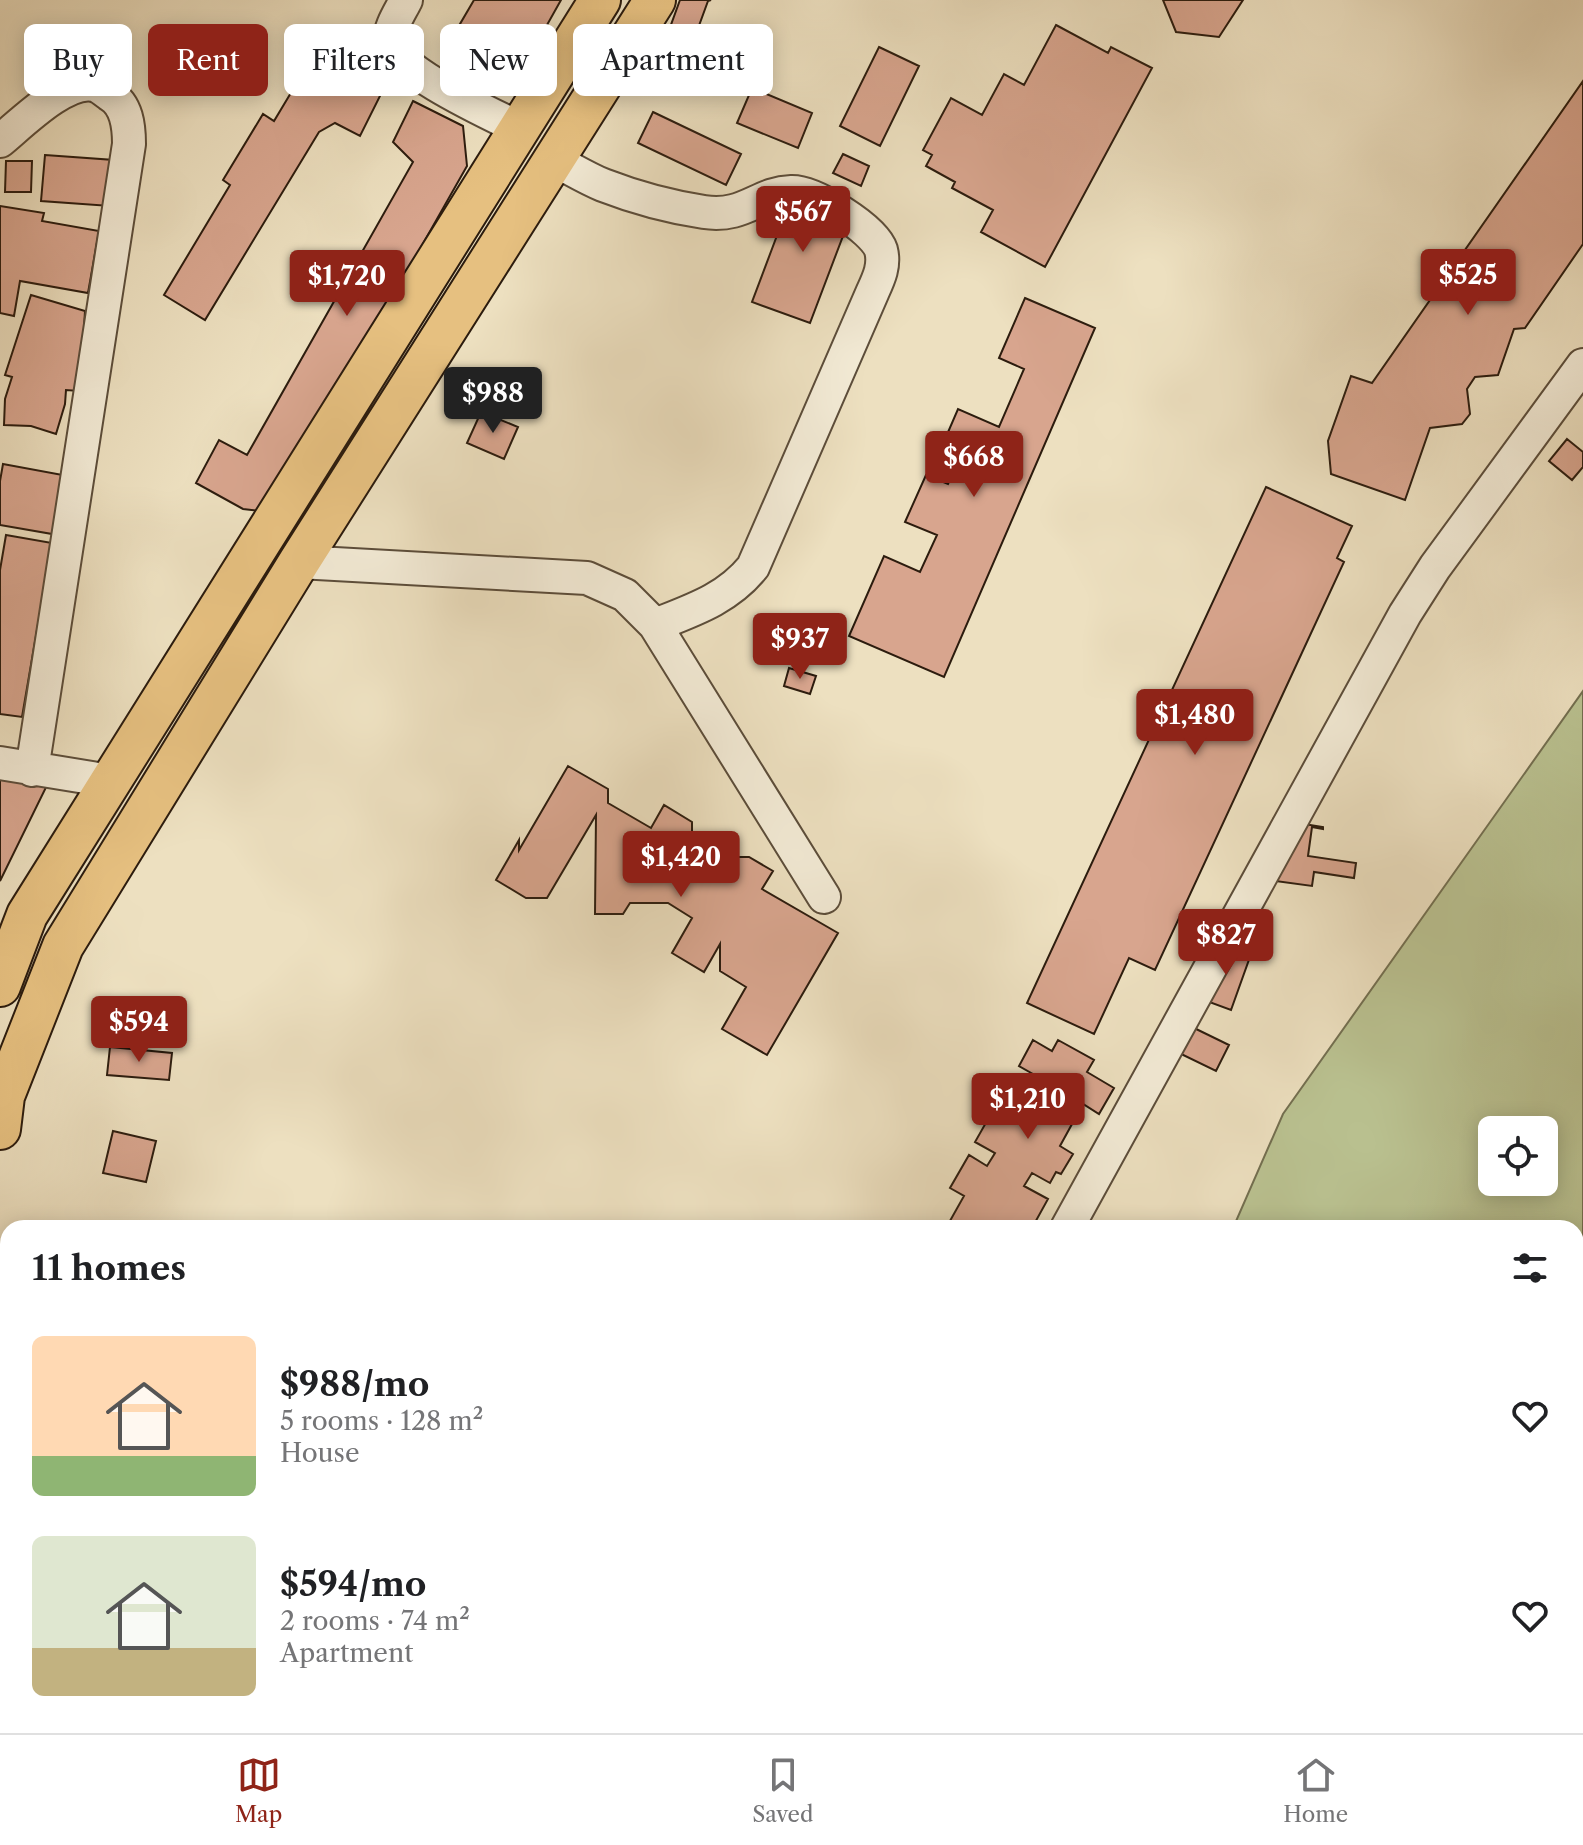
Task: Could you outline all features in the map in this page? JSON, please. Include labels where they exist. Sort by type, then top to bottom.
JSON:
[{"type":"main road","points":[[0,986],[27,915],[600,0]]},
{"type":"main road","points":[[0,1129],[4,1096],[63,946],[299,562],[655,0]]},
{"type":"street","points":[[406,0],[392,31],[390,42],[394,54],[429,81],[519,128]]},
{"type":"street","points":[[0,141],[52,99],[74,87],[94,85],[115,97],[128,120],[129,144],[32,770]]},
{"type":"street","points":[[554,160],[603,185],[702,212],[725,214],[779,194],[799,192],[866,229],[880,247],[882,256],[883,266],[877,283],[753,567],[738,585],[710,603],[655,625]]},
{"type":"street","points":[[1071,1220],[1398,626],[1435,567],[1583,365]]},
{"type":"street","points":[[299,562],[587,578],[625,595],[655,625],[824,897]]},
{"type":"street","points":[[0,763],[110,781]]},
{"type":"green space","points":[[1583,691],[1583,1220],[1237,1220],[1283,1114]]},
{"type":"building","points":[[474,0],[561,0],[548,24],[460,24]]},
{"type":"building","points":[[680,0],[711,0],[700,24],[671,24]]},
{"type":"building","points":[[1163,0],[1243,0],[1219,37],[1176,32]]},
{"type":"building","points":[[1056,25],[1108,53],[1111,47],[1152,68],[1045,267],[981,232],[993,210],[952,188],[955,182],[926,166],[932,155],[923,150],[951,98],[982,115],[1004,74],[1024,85]]},
{"type":"building","points":[[879,47],[919,66],[880,146],[840,126]]},
{"type":"building","points":[[1583,81],[1583,244],[1525,328],[1514,329],[1498,375],[1475,377],[1467,389],[1470,414],[1462,424],[1430,428],[1405,500],[1331,474],[1328,441],[1351,376],[1372,383]]},
{"type":"building","points":[[289,96],[380,96],[360,136],[335,123],[319,132],[205,320],[164,295],[230,185],[223,180],[263,114],[274,121]]},
{"type":"building","points":[[749,96],[771,96],[812,113],[798,148],[737,123]]},
{"type":"building","points":[[413,101],[463,126],[467,166],[271,512],[243,509],[196,483],[219,440],[247,455],[413,162],[393,142]]},
{"type":"building","points":[[653,112],[741,154],[726,185],[638,143]]},
{"type":"building","points":[[843,154],[869,166],[861,186],[833,173]]},
{"type":"building","points":[[45,155],[114,160],[110,206],[41,201]]},
{"type":"building","points":[[6,161],[32,161],[31,192],[5,192]]},
{"type":"building","points":[[796,185],[854,207],[810,323],[752,302]]},
{"type":"building","points":[[0,206],[44,213],[42,221],[99,231],[88,293],[20,281],[14,316],[0,313]]},
{"type":"building","points":[[31,295],[85,311],[79,391],[66,390],[56,434],[31,426],[4,425],[5,399],[12,377],[5,375]]},
{"type":"building","points":[[1025,298],[1095,328],[944,677],[849,636],[884,556],[920,572],[937,535],[905,522],[926,475],[948,484],[955,468],[936,460],[958,409],[999,427],[1024,369],[999,358]]},
{"type":"building","points":[[481,412],[518,427],[504,459],[467,443]]},
{"type":"building","points":[[1567,439],[1583,452],[1583,467],[1572,480],[1549,461]]},
{"type":"building","points":[[3,464],[68,476],[58,535],[0,525]]},
{"type":"building","points":[[1266,487],[1352,526],[1337,558],[1344,562],[1155,970],[1129,958],[1094,1034],[1027,1003]]},
{"type":"building","points":[[6,535],[52,543],[22,717],[0,714],[0,570]]},
{"type":"building","points":[[789,668],[816,676],[810,694],[784,686]]},
{"type":"building","points":[[0,761],[54,771],[0,881]]},
{"type":"building","points":[[568,766],[608,789],[608,803],[651,828],[664,805],[692,822],[692,840],[721,857],[749,857],[773,871],[762,889],[838,933],[767,1055],[722,1029],[746,987],[720,971],[720,944],[704,972],[672,953],[692,918],[668,903],[630,903],[623,914],[595,914],[596,815],[547,898],[526,898],[496,880],[519,840],[519,850]]},
{"type":"building","points":[[1273,819],[1323,827],[1312,827],[1308,856],[1356,863],[1354,878],[1314,872],[1312,886],[1253,878],[1267,862]]},
{"type":"building","points":[[1222,943],[1251,954],[1231,1010],[1201,999]]},
{"type":"building","points":[[1190,1026],[1229,1045],[1216,1071],[1177,1052]]},
{"type":"building","points":[[1033,1040],[1052,1051],[1058,1040],[1094,1060],[1087,1072],[1114,1088],[1099,1114],[1083,1104],[1060,1146],[1073,1154],[1061,1174],[1056,1172],[1050,1183],[1032,1173],[1024,1186],[1048,1199],[1036,1220],[950,1220],[964,1196],[950,1188],[969,1155],[987,1166],[995,1153],[975,1142],[992,1112],[1007,1120],[1033,1074],[1019,1066]]},
{"type":"building","points":[[110,1047],[172,1053],[169,1080],[107,1075]]},
{"type":"building","points":[[113,1131],[156,1141],[146,1182],[103,1173]]}]
